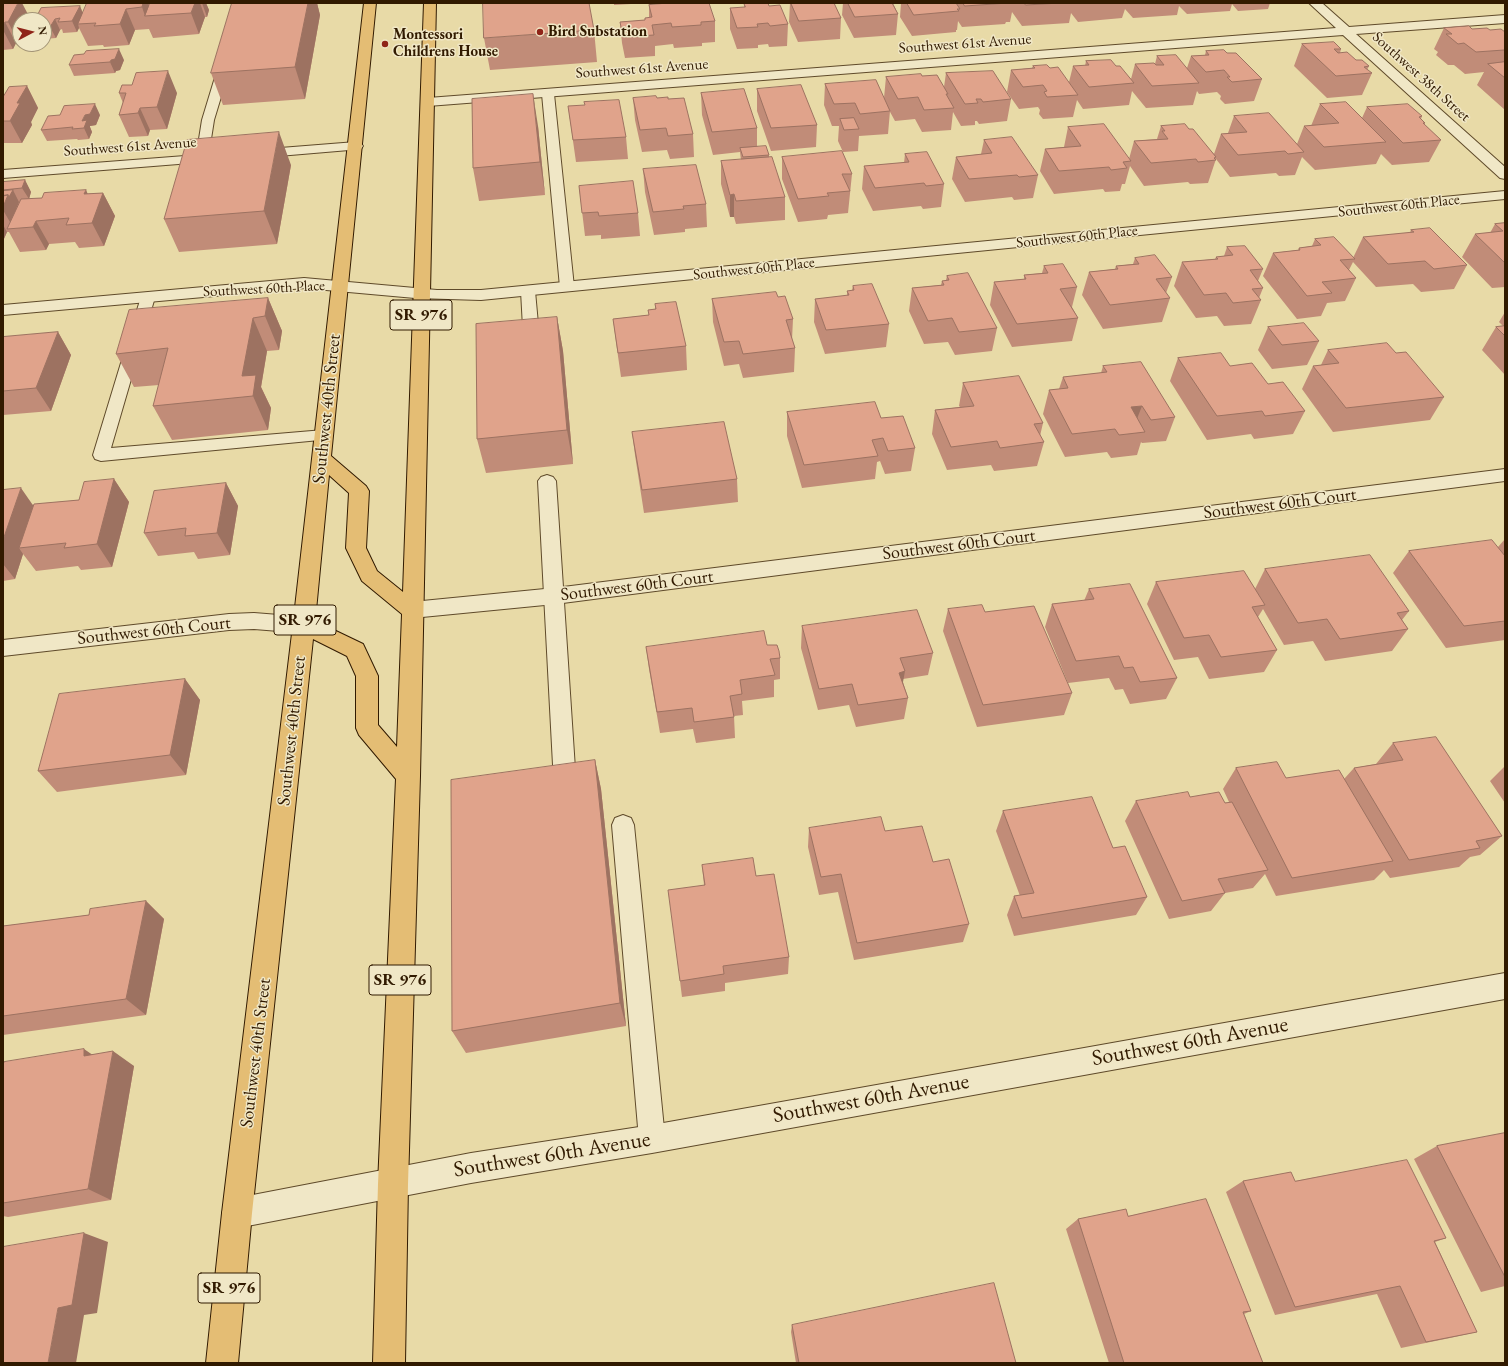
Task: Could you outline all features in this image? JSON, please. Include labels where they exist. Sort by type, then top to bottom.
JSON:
[{"type":"main road","name":"Southwest 40th Street","points":[[222,1363],[237,1213],[304,625],[370,3]]},
{"type":"main road","name":"SR 976","points":[[389,1363],[393,1184],[408,776],[430,3]]},
{"type":"main road","points":[[321,458],[359,491],[356,548],[369,576],[412,610]]},
{"type":"main road","points":[[304,625],[355,650],[367,676],[368,728],[408,776]]},
{"type":"street","name":"Southwest 38th Street","points":[[1315,3],[1505,175]]},
{"type":"street","name":"Southwest 61st Avenue","points":[[428,102],[548,94],[1505,19]]},
{"type":"street","points":[[239,155],[356,146]]},
{"type":"street","name":"Southwest 61st Avenue","points":[[3,174],[224,157]]},
{"type":"street","name":"Southwest 60th Place","points":[[3,310],[304,283],[340,285],[422,295],[465,296],[1505,195]]},
{"type":"street","name":"Southwest 60th Court","points":[[412,610],[555,596],[1505,475]]},
{"type":"street","name":"Southwest 60th Court","points":[[3,648],[229,622],[304,625]]},
{"type":"street","name":"Southwest 60th Avenue","points":[[237,1213],[471,1168],[652,1139],[1505,986]]},
{"type":"lane","points":[[202,158],[208,120],[228,56]]},
{"type":"lane","points":[[548,94],[567,287]]},
{"type":"lane","points":[[528,291],[532,348]]},
{"type":"lane","points":[[148,297],[102,455],[324,435]]},
{"type":"lane","points":[[547,481],[566,784]]},
{"type":"lane","points":[[623,825],[652,1139]]},
{"type":"building","points":[[3,3],[18,3],[8,22],[5,22],[3,26]]},
{"type":"building","points":[[87,3],[143,3],[142,7],[126,9],[120,24],[94,26],[96,23],[78,24]]},
{"type":"building","points":[[150,3],[195,3],[191,13],[145,16]]},
{"type":"building","points":[[232,3],[308,3],[295,67],[211,73]]},
{"type":"building","points":[[483,3],[589,3],[594,30],[484,38]]},
{"type":"building","points":[[668,3],[709,3],[715,21],[701,22],[701,25],[672,27],[671,23],[652,25],[654,35],[623,37],[620,22],[645,20],[645,18],[652,17],[649,5]]},
{"type":"building","points":[[744,3],[768,3],[769,6],[780,5],[788,24],[770,26],[768,23],[757,24],[758,27],[737,28],[730,8],[745,7]]},
{"type":"building","points":[[791,3],[834,3],[841,18],[799,21]]},
{"type":"building","points":[[848,3],[892,3],[898,14],[855,17]]},
{"type":"building","points":[[907,3],[956,3],[960,9],[957,9],[959,11],[914,15]]},
{"type":"building","points":[[963,3],[1008,3],[965,6]]},
{"type":"building","points":[[1024,3],[1060,3],[1026,5]]},
{"type":"building","points":[[80,6],[72,21],[58,22],[60,18],[55,19],[52,24],[52,12],[39,12],[41,8]]},
{"type":"building","points":[[1469,26],[1472,29],[1501,29],[1505,32],[1505,50],[1476,52],[1464,43],[1458,44],[1446,34],[1452,34],[1444,28]]},
{"type":"building","points":[[1334,42],[1341,49],[1334,49],[1338,53],[1347,52],[1356,60],[1362,60],[1369,66],[1364,67],[1372,73],[1336,76],[1302,44]]},
{"type":"building","points":[[119,49],[115,59],[111,60],[110,62],[69,65],[74,55],[84,54],[86,51]]},
{"type":"building","points":[[1224,50],[1227,53],[1236,53],[1262,79],[1232,82],[1227,77],[1230,77],[1224,70],[1206,72],[1191,56],[1209,55],[1206,51]]},
{"type":"building","points":[[1176,55],[1199,83],[1152,86],[1135,64],[1154,63],[1156,65],[1164,65],[1157,56]]},
{"type":"building","points":[[1111,60],[1116,66],[1120,66],[1134,83],[1089,87],[1073,66],[1089,65],[1086,61]]},
{"type":"building","points":[[1505,62],[1505,78],[1488,64]]},
{"type":"building","points":[[1047,65],[1050,68],[1058,67],[1078,95],[1047,97],[1044,92],[1047,91],[1043,85],[1023,87],[1011,70],[1035,68],[1033,66]]},
{"type":"building","points":[[168,71],[157,107],[140,108],[138,113],[119,115],[126,93],[119,93],[122,85],[132,85],[136,73]]},
{"type":"building","points":[[993,71],[1011,99],[983,102],[981,99],[976,99],[978,103],[965,104],[946,73]]},
{"type":"building","points":[[921,74],[922,76],[937,75],[954,108],[924,110],[918,97],[898,99],[886,77]]},
{"type":"building","points":[[876,80],[890,111],[860,114],[855,103],[834,104],[825,84]]},
{"type":"building","points":[[801,85],[817,125],[771,128],[757,89]]},
{"type":"building","points":[[27,86],[17,103],[20,103],[10,121],[3,121],[3,97],[9,87]]},
{"type":"building","points":[[744,89],[757,128],[712,132],[701,93]]},
{"type":"building","points":[[533,94],[540,162],[473,168],[472,99]]},
{"type":"building","points":[[656,96],[657,98],[668,97],[668,99],[684,98],[693,134],[668,136],[666,128],[640,130],[633,98]]},
{"type":"building","points":[[619,100],[626,137],[573,140],[568,106],[585,105],[584,102]]},
{"type":"building","points":[[1346,102],[1386,142],[1324,147],[1304,126],[1339,123],[1320,104]]},
{"type":"building","points":[[95,104],[90,114],[85,115],[82,121],[87,120],[84,128],[72,129],[73,127],[41,130],[48,116],[60,115],[64,106]]},
{"type":"building","points":[[1408,104],[1422,116],[1419,117],[1425,123],[1423,123],[1441,140],[1403,143],[1367,107]]},
{"type":"building","points":[[1269,113],[1304,152],[1288,154],[1285,151],[1238,155],[1221,134],[1247,132],[1234,116]]},
{"type":"building","points":[[854,118],[859,129],[844,130],[840,119]]},
{"type":"building","points":[[1104,124],[1131,161],[1123,162],[1127,168],[1111,170],[1109,167],[1059,171],[1045,149],[1081,146],[1068,127]]},
{"type":"building","points":[[1185,124],[1189,129],[1193,129],[1216,157],[1214,158],[1216,160],[1198,162],[1196,159],[1151,163],[1134,141],[1168,139],[1162,131],[1165,131],[1161,126]]},
{"type":"building","points":[[279,132],[264,211],[164,219],[187,140]]},
{"type":"building","points":[[1012,137],[1038,175],[1019,177],[1017,175],[969,179],[956,157],[992,153],[984,140]]},
{"type":"building","points":[[766,146],[769,155],[743,157],[740,148]]},
{"type":"building","points":[[842,151],[852,174],[842,174],[850,191],[827,193],[829,196],[798,199],[782,157]]},
{"type":"building","points":[[927,152],[944,184],[926,186],[924,183],[875,188],[864,166],[909,162],[905,154]]},
{"type":"building","points":[[772,157],[785,197],[736,201],[734,194],[730,195],[721,161]]},
{"type":"building","points":[[696,165],[706,204],[683,206],[684,209],[653,212],[643,169]]},
{"type":"building","points":[[25,180],[22,188],[3,190],[3,182]]},
{"type":"building","points":[[633,181],[638,213],[599,216],[598,212],[582,213],[579,186]]},
{"type":"building","points":[[13,190],[9,197],[8,195],[3,196],[3,191]]},
{"type":"building","points":[[86,190],[84,194],[103,193],[92,223],[66,225],[69,218],[36,221],[33,227],[7,229],[21,199],[42,198],[44,193]]},
{"type":"building","points":[[8,195],[3,207],[3,196]]},
{"type":"building","points":[[1505,223],[1505,263],[1475,234],[1503,231],[1495,224]]},
{"type":"building","points":[[1430,228],[1467,265],[1434,269],[1425,261],[1388,264],[1363,237],[1414,232],[1411,230]]},
{"type":"building","points":[[1334,237],[1355,259],[1340,260],[1356,278],[1322,282],[1332,293],[1307,296],[1273,253],[1300,250],[1299,248],[1321,245],[1315,239]]},
{"type":"building","points":[[1245,246],[1263,269],[1250,270],[1263,288],[1252,289],[1261,300],[1233,303],[1226,293],[1204,295],[1182,262],[1218,259],[1216,257],[1233,255],[1227,247]]},
{"type":"building","points":[[1155,255],[1172,277],[1156,279],[1170,298],[1110,305],[1089,272],[1118,269],[1116,266],[1139,264],[1135,258]]},
{"type":"building","points":[[1063,264],[1077,287],[1060,289],[1078,318],[1017,324],[994,282],[1026,279],[1024,275],[1048,273],[1044,266]]},
{"type":"building","points":[[968,273],[997,328],[959,332],[952,318],[928,321],[912,288],[944,285],[942,281],[949,280],[947,276]]},
{"type":"building","points":[[872,284],[889,324],[826,330],[815,299],[849,295],[847,291],[854,290],[853,286]]},
{"type":"building","points":[[776,292],[778,297],[785,296],[793,319],[786,320],[795,348],[743,354],[739,341],[724,342],[712,299]]},
{"type":"building","points":[[268,298],[265,316],[253,318],[242,376],[256,375],[253,396],[153,406],[168,348],[116,354],[129,310]]},
{"type":"building","points":[[676,302],[686,346],[618,353],[613,319],[649,315],[648,310],[656,309],[655,304]]},
{"type":"building","points":[[557,317],[567,430],[477,439],[476,324]]},
{"type":"building","points":[[1304,323],[1319,341],[1282,345],[1268,327]]},
{"type":"building","points":[[1505,326],[1505,336],[1496,327]]},
{"type":"building","points":[[58,332],[36,388],[3,391],[3,337]]},
{"type":"building","points":[[1387,343],[1396,353],[1406,352],[1444,397],[1346,408],[1313,366],[1339,363],[1328,350]]},
{"type":"building","points":[[1221,353],[1230,366],[1252,363],[1268,384],[1283,382],[1305,411],[1265,416],[1262,411],[1217,416],[1178,358]]},
{"type":"building","points":[[1141,362],[1175,417],[1151,420],[1142,406],[1131,407],[1145,432],[1119,435],[1115,429],[1072,434],[1049,390],[1068,388],[1063,377],[1107,372],[1103,366]]},
{"type":"building","points":[[1019,376],[1043,423],[1034,424],[1044,442],[1000,448],[997,441],[951,447],[935,410],[974,406],[963,383]]},
{"type":"building","points":[[875,402],[881,418],[903,416],[915,448],[888,451],[883,438],[872,440],[878,456],[804,465],[787,412]]},
{"type":"building","points":[[724,422],[737,479],[642,490],[632,432]]},
{"type":"building","points":[[114,479],[97,544],[64,548],[66,543],[19,548],[34,504],[79,500],[84,482]]},
{"type":"building","points":[[226,483],[217,533],[185,536],[186,528],[144,533],[154,491]]},
{"type":"building","points":[[21,488],[3,540],[3,490]]},
{"type":"building","points":[[1492,540],[1505,556],[1505,621],[1464,626],[1409,551]]},
{"type":"building","points":[[1370,555],[1409,611],[1397,613],[1408,629],[1340,639],[1327,619],[1298,623],[1265,569]]},
{"type":"building","points":[[1244,571],[1265,605],[1252,607],[1277,650],[1221,657],[1209,635],[1184,638],[1156,582]]},
{"type":"building","points":[[1130,584],[1177,678],[1140,682],[1133,667],[1124,668],[1119,656],[1076,661],[1052,604],[1094,599],[1089,589]]},
{"type":"building","points":[[982,605],[985,612],[1034,606],[1072,693],[983,705],[948,609]]},
{"type":"building","points":[[917,610],[933,653],[900,658],[905,671],[899,673],[908,698],[858,705],[852,684],[819,689],[802,626]]},
{"type":"building","points":[[764,631],[767,645],[777,645],[779,651],[780,658],[770,659],[775,675],[740,680],[742,694],[730,696],[734,717],[694,722],[692,708],[657,712],[646,647]]},
{"type":"building","points":[[185,679],[170,755],[38,771],[59,694]]},
{"type":"building","points":[[1436,737],[1502,836],[1476,841],[1480,848],[1409,860],[1354,768],[1403,760],[1393,743]]},
{"type":"building","points":[[595,760],[620,1003],[452,1031],[451,780]]},
{"type":"building","points":[[1277,762],[1286,778],[1339,770],[1393,861],[1292,878],[1236,768]]},
{"type":"building","points":[[1188,792],[1190,797],[1219,792],[1225,803],[1232,802],[1268,870],[1218,879],[1225,893],[1182,901],[1136,801]]},
{"type":"building","points":[[1092,797],[1113,848],[1125,846],[1147,897],[1022,918],[1014,896],[1034,893],[1003,811]]},
{"type":"building","points":[[881,817],[885,831],[922,826],[933,862],[949,859],[969,924],[857,943],[841,874],[821,877],[809,828]]},
{"type":"building","points":[[753,858],[756,876],[774,874],[789,957],[723,966],[724,974],[680,981],[668,890],[705,885],[702,865]]},
{"type":"building","points":[[146,901],[126,999],[3,1016],[3,926],[89,915],[90,909]]},
{"type":"building","points":[[84,1049],[84,1056],[113,1051],[88,1189],[3,1203],[4,1062]]},
{"type":"building","points":[[1505,1133],[1505,1277],[1437,1146]]},
{"type":"building","points":[[1407,1160],[1446,1238],[1434,1241],[1477,1332],[1426,1342],[1400,1286],[1295,1307],[1243,1181],[1291,1172],[1295,1181]]},
{"type":"building","points":[[1206,1199],[1251,1311],[1243,1312],[1263,1363],[1124,1363],[1078,1219],[1126,1209],[1128,1216]]},
{"type":"building","points":[[84,1233],[72,1305],[58,1308],[48,1363],[3,1363],[3,1247]]},
{"type":"building","points":[[994,1283],[1016,1363],[799,1363],[792,1325]]},
{"type":"place","name":"Bird Substation","points":[[540,32]]},
{"type":"place","name":"Montessori Childrens House","points":[[385,44]]}]
